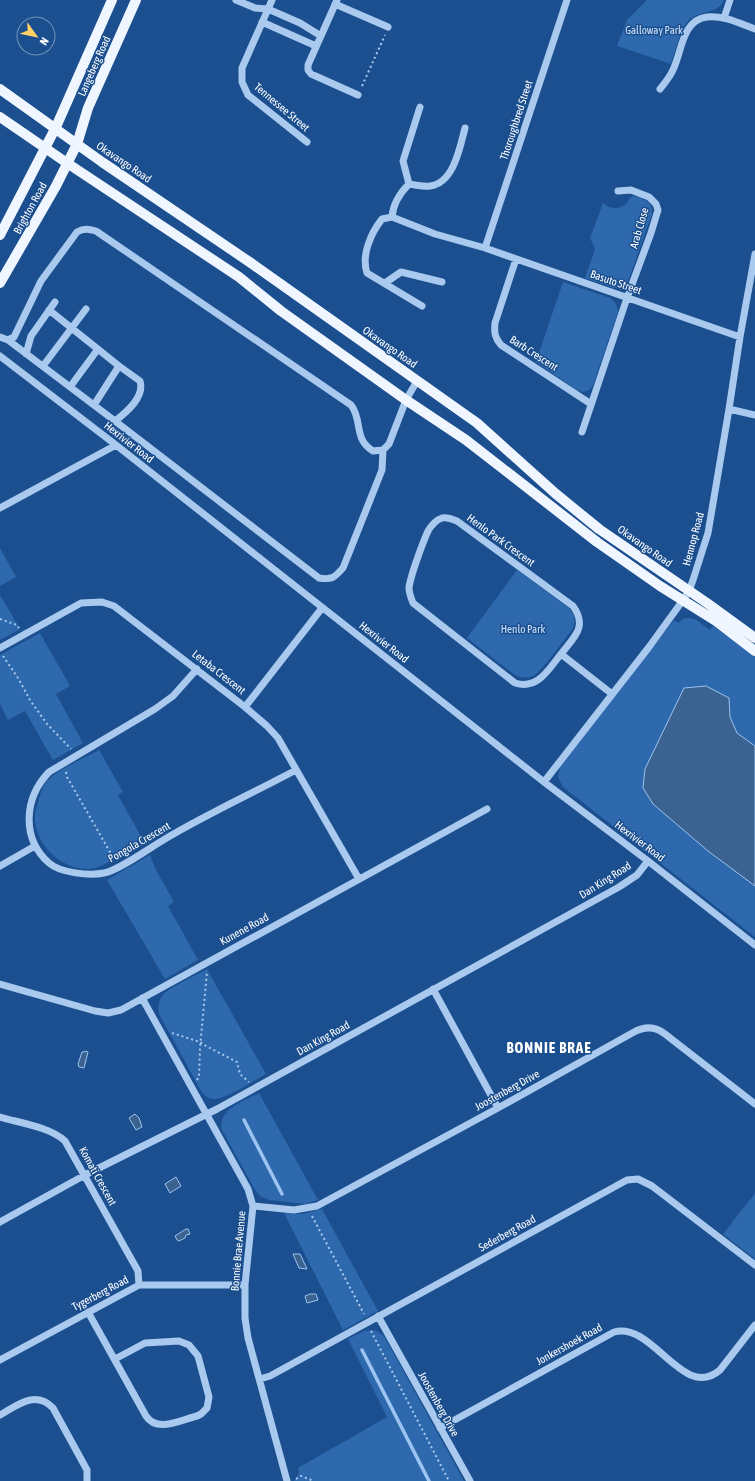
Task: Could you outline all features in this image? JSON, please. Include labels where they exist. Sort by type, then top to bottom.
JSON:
[{"type":"main road","name":"Langeberg Road","points":[[45,148],[56,128],[112,0]]},
{"type":"main road","name":"Langeberg Road","points":[[67,163],[77,144],[88,108],[136,0]]},
{"type":"main road","name":"Okavango Road","points":[[0,89],[77,144],[251,263],[477,423],[556,494],[599,529],[755,638]]},
{"type":"main road","points":[[0,117],[239,277],[281,311],[406,400],[466,440],[597,542],[716,621],[755,651]]},
{"type":"main road","name":"Brighton Road","points":[[0,235],[45,148]]},
{"type":"main road","name":"Brighton Road","points":[[0,283],[56,186],[67,163]]},
{"type":"street","points":[[236,0],[255,8],[268,9],[300,22],[321,36]]},
{"type":"street","name":"Tennessee Street","points":[[272,0],[242,68],[241,75],[243,87],[248,95],[307,142]]},
{"type":"street","name":"Thoroughbred Street","points":[[485,248],[567,0]]},
{"type":"street","points":[[724,18],[730,0]]},
{"type":"street","points":[[358,95],[309,72],[308,65],[316,46],[336,2],[388,27]]},
{"type":"street","points":[[660,90],[673,71],[685,35],[693,24],[708,17],[724,18],[755,29]]},
{"type":"street","points":[[262,22],[316,46]]},
{"type":"street","points":[[409,184],[403,161],[420,107]]},
{"type":"street","points":[[409,184],[430,186],[441,183],[456,161],[465,128]]},
{"type":"street","points":[[409,184],[401,193],[394,206],[392,217],[382,219],[371,235],[365,261],[368,273],[422,306]]},
{"type":"street","name":"Arab Close","points":[[618,191],[631,190],[645,195],[655,201],[657,207],[657,214],[653,228],[627,298]]},
{"type":"street","name":"Basuto Street","points":[[392,217],[434,234],[485,248],[740,337]]},
{"type":"street","points":[[8,340],[14,337],[41,281],[77,232],[82,229],[89,229],[96,231],[351,405],[355,412],[360,438],[365,445],[373,451],[383,450],[389,444],[406,400],[417,381]]},
{"type":"street","name":"Hennop Road","points":[[544,782],[649,647],[689,591],[708,533],[755,254]]},
{"type":"street","name":"Barb Crescent","points":[[516,259],[495,323],[494,330],[497,340],[501,345],[591,404]]},
{"type":"street","points":[[385,283],[401,272],[442,282]]},
{"type":"street","points":[[582,432],[627,298]]},
{"type":"street","points":[[26,354],[31,336],[55,302]]},
{"type":"street","points":[[43,366],[86,309]]},
{"type":"street","points":[[49,310],[140,381],[141,390],[137,398],[115,421]]},
{"type":"street","points":[[0,337],[8,340],[70,386],[318,578],[327,579],[335,577],[344,568],[382,470],[383,450]]},
{"type":"street","points":[[70,386],[98,349]]},
{"type":"street","name":"Hexrivier Road","points":[[0,356],[116,445],[544,782],[755,945]]},
{"type":"street","points":[[94,405],[119,366]]},
{"type":"street","points":[[729,409],[755,415]]},
{"type":"street","points":[[0,508],[116,445]]},
{"type":"street","name":"Henlo Park Crescent","points":[[441,518],[449,518],[457,521],[573,606],[580,618],[580,626],[561,654],[542,678],[535,682],[522,685],[515,683],[413,603],[410,598],[409,586],[429,530],[435,523],[441,518]]},
{"type":"street","name":"Letaba Crescent","points":[[0,648],[81,603],[102,602],[114,606],[245,707],[267,726],[278,738],[359,879]]},
{"type":"street","points":[[245,707],[322,608]]},
{"type":"street","points":[[561,654],[612,694]]},
{"type":"street","name":"Pongola Crescent","points":[[197,669],[172,696],[155,710],[49,772],[40,781],[29,811],[29,828],[34,846],[50,864],[66,871],[90,874],[106,873],[165,838],[296,770]]},
{"type":"street","name":"Kunene Road","points":[[0,984],[102,1012],[114,1012],[121,1010],[487,808]]},
{"type":"street","points":[[0,866],[34,846]]},
{"type":"street","name":"Dan King Road","points":[[0,1222],[85,1175],[207,1114],[619,887],[637,875],[648,861]]},
{"type":"street","points":[[433,989],[498,1108]]},
{"type":"street","name":"Bonnie Brae Avenue","points":[[142,998],[248,1189],[253,1206],[245,1285],[246,1324],[248,1338],[287,1481]]},
{"type":"street","name":"Joostenberg Drive","points":[[253,1206],[294,1210],[308,1208],[324,1202],[498,1108],[634,1032],[646,1027],[657,1029],[666,1034],[755,1104]]},
{"type":"street","name":"Komati Crescent","points":[[0,1117],[50,1132],[61,1137],[69,1146],[138,1271],[139,1285]]},
{"type":"street","name":"Sederberg Road","points":[[260,1379],[270,1376],[622,1182],[633,1179],[643,1180],[652,1186],[755,1265]]},
{"type":"street","name":"Tygerberg Road","points":[[0,1360],[139,1285],[245,1285]]},
{"type":"street","points":[[88,1312],[148,1419],[154,1424],[165,1425],[197,1416],[207,1408],[209,1397],[198,1356],[189,1345],[179,1341],[145,1343],[115,1359]]},
{"type":"street","name":"Joostenberg Drive","points":[[378,1316],[470,1481]]},
{"type":"street","name":"Jonkershoek Road","points":[[440,1428],[614,1332],[624,1331],[636,1334],[687,1374],[698,1378],[705,1378],[720,1370],[755,1324]]},
{"type":"street","points":[[0,1415],[30,1400],[39,1399],[49,1404],[53,1408],[87,1470],[87,1481]]},
{"type":"path","points":[[358,95],[388,27]]},
{"type":"path","points":[[0,619],[17,625],[24,635]]},
{"type":"path","points":[[0,648],[4,658],[47,724],[78,756]]},
{"type":"path","points":[[64,763],[67,777],[118,867]]},
{"type":"path","points":[[192,1087],[199,1077],[200,1042],[208,975],[206,963]]},
{"type":"path","points":[[159,1029],[200,1042],[237,1062],[240,1074],[255,1088]]},
{"type":"path","points":[[308,1208],[366,1317],[367,1322],[449,1481]]},
{"type":"path","points":[[294,1481],[301,1476],[314,1481]]},
{"type":"green space","name":"Galloway Park","points":[[647,0],[724,0],[717,8],[697,15],[688,21],[680,35],[671,64],[617,46],[627,20]]},
{"type":"green space","points":[[633,196],[647,201],[651,206],[652,214],[627,284],[619,288],[614,288],[585,278],[595,249],[590,238],[603,203],[612,208],[617,208],[626,204]]},
{"type":"green space","points":[[563,282],[610,298],[617,306],[618,310],[593,385],[585,392],[578,391],[536,362]]},
{"type":"green space","points":[[0,548],[16,577],[0,586]]},
{"type":"green space","name":"Henlo Park","points":[[517,570],[569,608],[573,613],[574,619],[572,630],[547,662],[537,673],[526,678],[515,675],[467,638]]},
{"type":"green space","points":[[0,595],[20,629],[0,640]]},
{"type":"green space","points":[[683,619],[695,619],[710,630],[713,626],[755,655],[755,937],[563,787],[558,777],[560,767],[674,620],[678,623]]},
{"type":"green space","points":[[40,633],[70,686],[56,694],[83,743],[53,760],[25,711],[8,720],[0,704],[0,655]]},
{"type":"green space","points":[[99,750],[123,792],[118,795],[145,844],[127,853],[124,857],[115,859],[100,866],[89,869],[79,868],[60,860],[45,846],[36,828],[35,812],[41,791],[47,781],[65,768]]},
{"type":"green space","points":[[150,855],[156,870],[174,902],[168,906],[198,960],[165,979],[107,880]]},
{"type":"green space","points":[[207,969],[266,1074],[232,1093],[214,1099],[206,1096],[201,1091],[159,1014],[158,1009],[160,1000],[166,992],[176,985]]},
{"type":"green space","points":[[259,1093],[318,1200],[305,1204],[269,1200],[260,1196],[254,1188],[222,1130],[224,1116],[228,1111]]},
{"type":"green space","points":[[755,1193],[755,1259],[723,1234]]},
{"type":"green space","points":[[322,1209],[378,1311],[343,1330],[284,1213],[302,1214]]},
{"type":"green space","points":[[364,1331],[377,1331],[384,1336],[464,1481],[294,1481],[299,1473],[298,1468],[387,1417],[348,1339]]},
{"type":"shaded area","points":[[706,686],[729,698],[730,717],[737,733],[755,746],[755,886],[708,851],[653,804],[643,788],[645,769],[684,688]]},
{"type":"shaded area","points":[[82,1052],[88,1052],[84,1068],[79,1067],[78,1064]]},
{"type":"shaded area","points":[[135,1114],[139,1118],[142,1127],[136,1130],[129,1118]]},
{"type":"shaded area","points":[[176,1177],[181,1186],[170,1193],[165,1184]]},
{"type":"shaded area","points":[[188,1229],[190,1234],[186,1235],[185,1238],[179,1241],[177,1240],[175,1236]]},
{"type":"shaded area","points":[[293,1254],[300,1254],[307,1269],[299,1268]]},
{"type":"shaded area","points":[[316,1294],[318,1300],[307,1303],[305,1296]]},
{"type":"waterway","points":[[244,1120],[282,1194]]},
{"type":"waterway","points":[[362,1350],[429,1481]]},
{"type":"district","name":"BONNIE BRAE","points":[[549,1047]]}]
